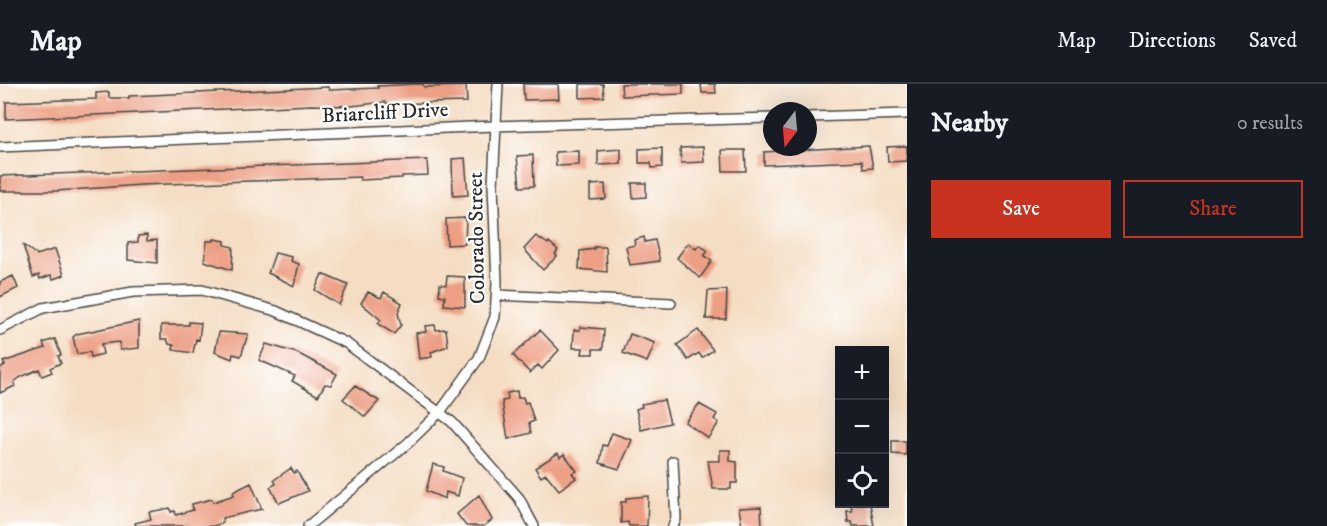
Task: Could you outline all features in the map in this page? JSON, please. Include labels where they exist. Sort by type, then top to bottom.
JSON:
[{"type":"street","name":"Colorado Street","points":[[308,526],[408,443],[440,412],[478,358],[495,317],[494,126],[498,84]]},
{"type":"street","points":[[817,117],[907,114]]},
{"type":"street","name":"Briarcliff Drive","points":[[0,147],[494,126],[763,118]]},
{"type":"street","points":[[0,330],[43,308],[133,292],[202,290],[276,311],[346,343],[440,412],[452,422],[519,498],[534,526]]},
{"type":"street","points":[[496,295],[671,303]]},
{"type":"street","points":[[673,461],[676,519],[673,526]]},
{"type":"building","points":[[423,84],[424,87],[466,86],[467,102],[385,104],[385,102],[351,106],[312,105],[6,119],[6,102],[96,99],[96,93],[109,92],[109,98],[129,98],[129,96],[328,87],[329,90],[378,88],[377,86]]},
{"type":"building","points":[[523,84],[558,84],[559,99],[524,100]]},
{"type":"building","points":[[580,84],[603,84],[604,97],[580,98]]},
{"type":"building","points":[[621,84],[683,84],[683,94],[622,96]]},
{"type":"building","points":[[701,84],[715,84],[716,93],[702,93]]},
{"type":"building","points":[[869,146],[873,168],[863,169],[862,161],[764,165],[764,156],[817,156],[817,149]]},
{"type":"building","points":[[907,146],[907,161],[888,162],[887,147]]},
{"type":"building","points":[[703,147],[704,162],[681,163],[680,148]]},
{"type":"building","points":[[662,148],[662,167],[652,168],[651,163],[639,163],[639,149]]},
{"type":"building","points":[[621,149],[621,164],[598,165],[598,151]]},
{"type":"building","points":[[722,150],[745,150],[746,171],[723,171]]},
{"type":"building","points":[[579,151],[579,165],[556,166],[555,152]]},
{"type":"building","points":[[533,155],[534,186],[520,187],[517,156]]},
{"type":"building","points":[[465,158],[468,195],[453,196],[452,159]]},
{"type":"building","points":[[427,160],[428,175],[402,176],[402,178],[360,180],[360,177],[141,185],[56,191],[0,191],[0,176]]},
{"type":"building","points":[[632,183],[646,183],[646,197],[633,198]]},
{"type":"building","points":[[605,184],[606,199],[590,200],[590,185]]},
{"type":"building","points":[[466,218],[465,244],[447,245],[446,219]]},
{"type":"building","points":[[147,235],[147,241],[157,240],[157,263],[128,260],[128,243],[138,242],[138,236]]},
{"type":"building","points":[[536,236],[548,244],[549,242],[558,250],[555,254],[557,256],[543,270],[524,249]]},
{"type":"building","points":[[644,237],[645,242],[655,240],[660,261],[630,265],[626,247],[635,245],[634,240]]},
{"type":"building","points":[[214,239],[225,241],[225,245],[233,247],[232,270],[204,261],[207,241],[214,241]]},
{"type":"building","points":[[688,243],[696,249],[699,245],[708,251],[704,256],[712,261],[700,278],[677,258]]},
{"type":"building","points":[[23,245],[37,255],[55,249],[64,275],[53,279],[51,275],[40,279],[39,275],[33,277]]},
{"type":"building","points":[[594,247],[606,247],[607,272],[579,269],[580,251],[594,249]]},
{"type":"building","points":[[275,253],[292,257],[291,261],[299,264],[294,286],[268,273]]},
{"type":"building","points":[[322,274],[348,285],[339,305],[315,290]]},
{"type":"building","points":[[13,276],[18,288],[0,297],[0,282]]},
{"type":"building","points":[[447,276],[465,277],[465,307],[444,305],[445,296],[439,295],[440,284],[446,285]]},
{"type":"building","points":[[727,290],[726,319],[706,319],[708,291]]},
{"type":"building","points":[[368,292],[381,298],[384,292],[402,303],[398,313],[401,325],[394,334],[378,324],[381,320],[361,303]]},
{"type":"building","points":[[139,321],[139,348],[120,350],[119,342],[101,344],[103,354],[91,357],[90,352],[77,354],[73,337],[77,334]]},
{"type":"building","points":[[189,322],[201,323],[199,340],[196,339],[193,353],[173,350],[174,345],[169,344],[167,339],[161,339],[161,325],[189,325]]},
{"type":"building","points":[[435,325],[436,330],[446,329],[448,346],[431,352],[432,357],[419,359],[416,333],[426,332],[425,326]]},
{"type":"building","points":[[580,327],[604,329],[603,349],[593,349],[593,354],[582,354],[583,348],[573,348],[574,330],[580,330]]},
{"type":"building","points":[[540,330],[559,350],[542,369],[538,365],[530,373],[513,355]]},
{"type":"building","points":[[698,330],[713,350],[702,358],[699,353],[688,360],[677,345]]},
{"type":"building","points":[[219,332],[248,334],[241,356],[233,354],[232,359],[215,352]]},
{"type":"building","points":[[630,334],[655,343],[647,362],[623,353]]},
{"type":"building","points":[[55,339],[61,355],[58,356],[61,363],[50,368],[52,372],[42,376],[39,369],[21,377],[14,382],[15,386],[0,393],[0,368],[5,365],[3,362],[45,348],[43,343]]},
{"type":"building","points":[[266,344],[297,353],[337,374],[331,385],[325,384],[318,396],[292,381],[295,376],[259,360]]},
{"type":"building","points":[[355,386],[379,401],[365,417],[343,399]]},
{"type":"building","points":[[517,391],[518,398],[523,397],[525,403],[528,402],[534,421],[529,423],[531,433],[508,439],[502,401],[508,400],[507,393]]},
{"type":"building","points":[[664,400],[670,423],[641,430],[636,409],[642,407],[641,404]]},
{"type":"building","points":[[699,404],[717,414],[714,419],[719,423],[708,438],[685,422]]},
{"type":"building","points":[[612,433],[632,440],[619,469],[600,463],[603,445],[607,446]]},
{"type":"building","points":[[892,441],[906,441],[906,455],[892,454]]},
{"type":"building","points":[[720,450],[730,450],[730,461],[737,462],[737,483],[731,483],[731,489],[713,489],[708,461],[720,461]]},
{"type":"building","points":[[558,453],[560,457],[564,454],[577,471],[572,473],[576,478],[559,490],[546,474],[541,477],[535,468]]},
{"type":"building","points":[[433,464],[444,467],[443,471],[462,478],[458,496],[446,492],[445,499],[426,491]]},
{"type":"building","points":[[291,468],[294,473],[297,471],[308,491],[279,503],[270,487],[276,484],[274,480]]},
{"type":"building","points":[[251,483],[262,509],[222,518],[223,523],[213,526],[136,526],[135,523],[151,519],[149,512],[170,508],[171,512],[175,511],[176,515],[193,510],[192,504],[212,499],[213,502],[234,495],[233,492]]},
{"type":"building","points":[[479,495],[492,520],[484,526],[466,526],[457,514]]},
{"type":"building","points":[[648,496],[647,526],[629,526],[628,522],[621,523],[621,502],[626,502],[626,498]]},
{"type":"building","points":[[761,507],[762,526],[742,526],[739,508]]},
{"type":"building","points":[[852,508],[871,508],[874,526],[853,526],[852,522],[848,522],[847,511],[852,511]]}]
